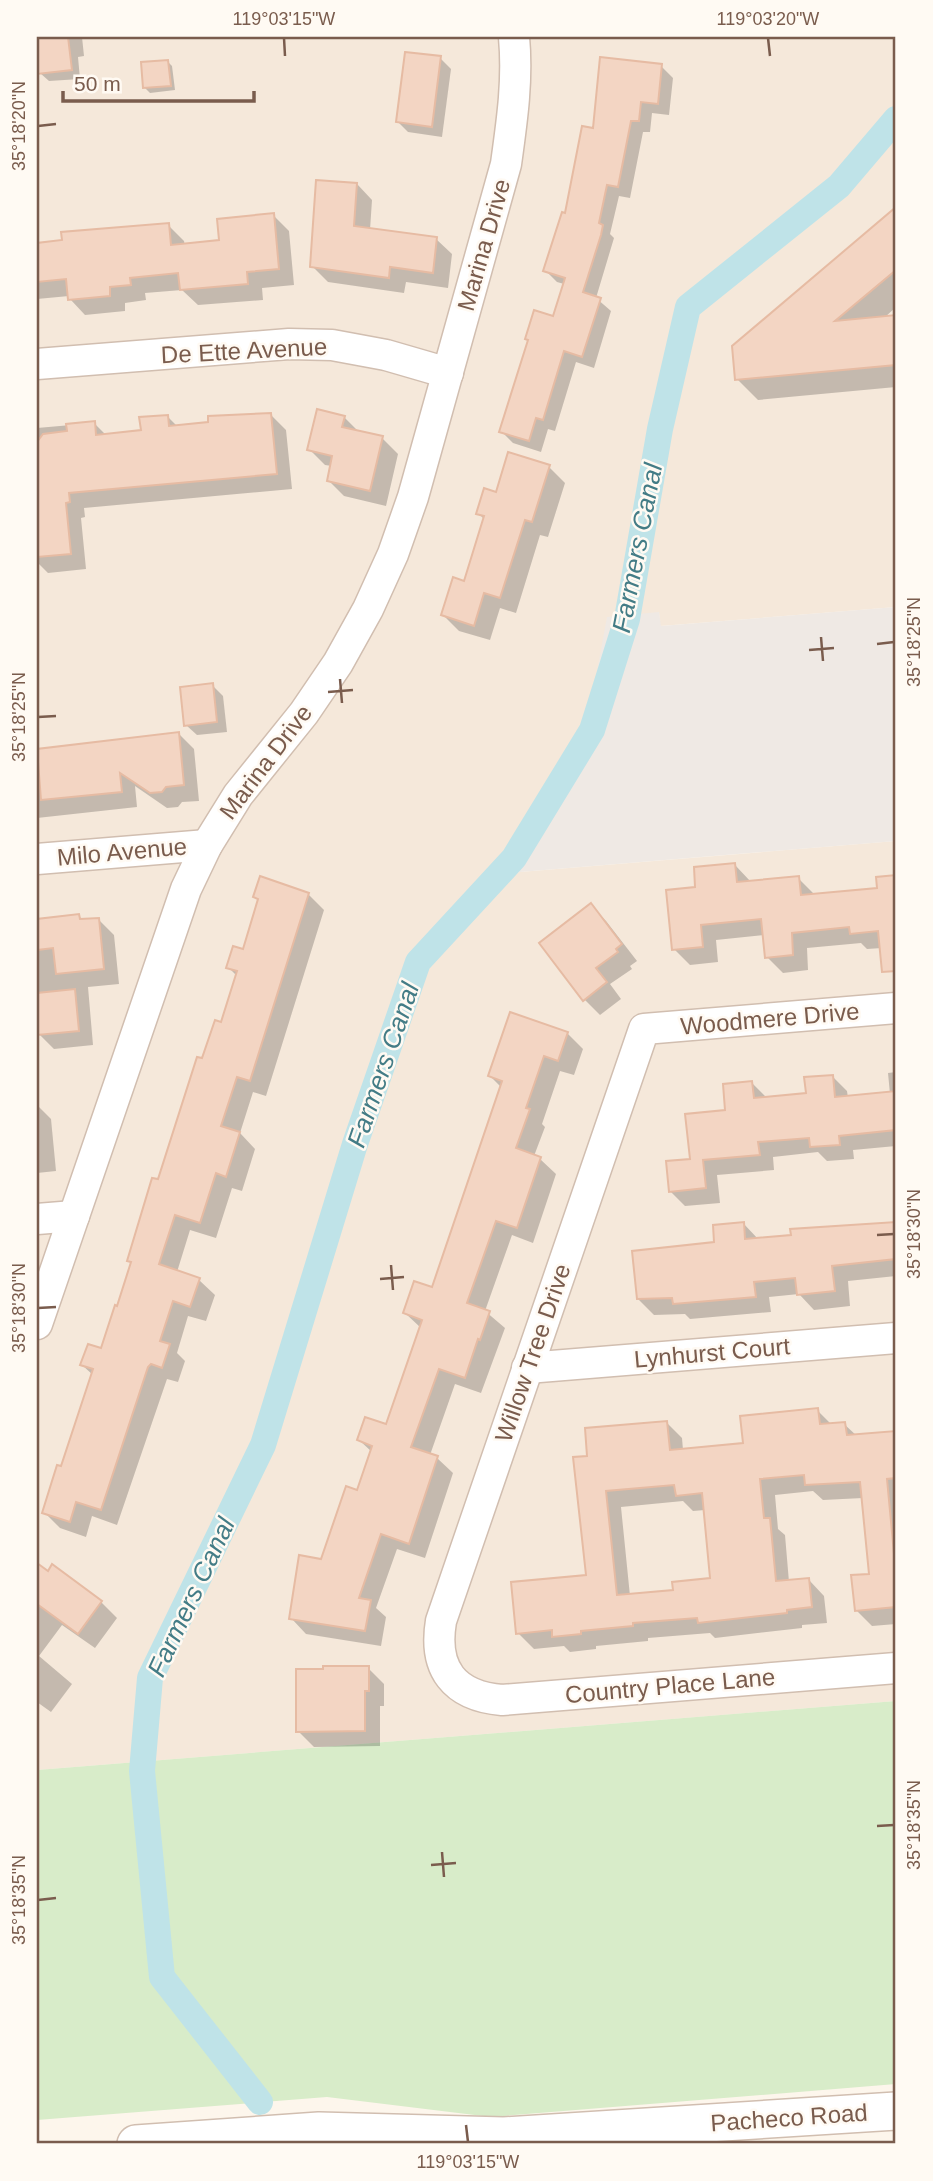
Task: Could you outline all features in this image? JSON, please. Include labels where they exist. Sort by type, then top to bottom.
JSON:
[{"type":"street","name":"Marina Drive","points":[[37,1324],[186,889],[207,845],[238,795],[304,713],[331,673],[368,610],[393,554],[413,496],[506,164],[514,107],[514,37]]},
{"type":"street","name":"De Ette Avenue","points":[[37,364],[289,344],[332,345],[386,355],[448,373]]},
{"type":"street","name":"Milo Avenue","points":[[37,859],[207,845]]},
{"type":"street","name":"Woodmere Drive","points":[[644,1029],[896,1008]]},
{"type":"street","name":"Willow Tree Drive","points":[[450,1677],[441,1661],[438,1641],[441,1621],[644,1029]]},
{"type":"street","points":[[37,1219],[74,1216]]},
{"type":"street","name":"Lynhurst Court","points":[[527,1368],[896,1338]]},
{"type":"street","name":"Country Place Lane","points":[[450,1677],[463,1690],[482,1698],[502,1700],[896,1668]]},
{"type":"street","name":"Pacheco Road","points":[[136,2144],[320,2131],[504,2136],[896,2111]]},
{"type":"shaded area","points":[[37,37],[896,37],[896,607],[660,626],[659,612],[592,698],[576,747],[555,787],[496,874],[896,841],[896,1701],[37,1770]]},
{"type":"shaded area","points":[[896,607],[896,841],[495,874],[555,787],[576,747],[592,698],[607,617],[659,612],[661,626]]},
{"type":"green space","points":[[896,1701],[896,2084],[491,2117],[327,2097],[37,2120],[37,1770]]},
{"type":"building","points":[[37,37],[68,37],[72,70],[37,74]]},
{"type":"building","points":[[405,52],[441,56],[432,127],[396,122]]},
{"type":"building","points":[[600,57],[662,64],[658,104],[641,102],[639,121],[631,121],[618,187],[607,185],[599,223],[603,225],[601,235],[583,292],[601,298],[582,357],[564,351],[543,420],[536,418],[529,441],[499,432],[528,340],[525,339],[534,310],[553,316],[565,278],[543,271],[562,212],[565,213],[582,126],[593,128]]},
{"type":"building","points":[[168,60],[171,86],[143,88],[141,62]]},
{"type":"building","points":[[316,180],[357,183],[354,226],[437,237],[433,273],[390,267],[389,278],[310,267]]},
{"type":"building","points":[[896,207],[896,270],[835,321],[896,315],[896,365],[735,380],[732,346]]},
{"type":"building","points":[[274,213],[279,269],[247,272],[248,284],[180,290],[178,273],[130,278],[131,285],[110,287],[110,296],[68,300],[66,279],[37,282],[37,243],[62,240],[61,232],[169,223],[171,245],[219,240],[217,219]]},
{"type":"building","points":[[317,409],[345,416],[342,427],[383,436],[370,491],[327,481],[332,456],[307,450]]},
{"type":"building","points":[[271,413],[277,474],[69,493],[70,502],[66,503],[71,554],[37,557],[37,442],[43,434],[67,431],[66,424],[95,421],[96,435],[141,430],[139,417],[168,415],[169,426],[208,422],[208,416]]},
{"type":"building","points":[[508,452],[550,465],[532,522],[525,520],[500,598],[484,593],[474,626],[441,615],[453,577],[464,581],[484,516],[476,514],[484,488],[496,492]]},
{"type":"building","points":[[213,683],[217,722],[184,726],[180,687]]},
{"type":"building","points":[[179,732],[184,785],[166,787],[162,792],[150,793],[120,773],[122,792],[41,800],[37,749]]},
{"type":"building","points":[[735,863],[737,882],[799,876],[801,895],[877,888],[876,877],[896,875],[896,971],[882,972],[878,931],[850,934],[849,927],[792,933],[793,955],[765,958],[761,919],[701,925],[703,947],[672,950],[666,890],[695,887],[694,867]]},
{"type":"building","points":[[260,876],[309,893],[250,1081],[237,1077],[221,1126],[240,1132],[226,1177],[216,1173],[200,1223],[175,1215],[159,1264],[200,1278],[190,1307],[173,1301],[160,1341],[170,1344],[162,1368],[151,1364],[148,1367],[101,1510],[76,1502],[70,1522],[42,1513],[57,1465],[61,1466],[93,1369],[80,1365],[88,1344],[101,1348],[115,1305],[117,1306],[131,1262],[127,1261],[152,1178],[158,1179],[197,1057],[202,1058],[215,1020],[221,1022],[237,971],[226,968],[233,946],[243,949],[258,899],[253,897]]},
{"type":"building","points":[[591,903],[622,944],[616,949],[618,952],[596,968],[607,982],[583,1001],[539,943]]},
{"type":"building","points":[[79,914],[80,919],[99,918],[104,969],[56,974],[53,948],[37,950],[37,919]]},
{"type":"building","points":[[75,989],[79,1031],[37,1035],[37,993]]},
{"type":"building","points":[[510,1012],[568,1032],[558,1061],[544,1056],[526,1108],[530,1109],[516,1148],[541,1157],[517,1228],[496,1221],[467,1303],[490,1311],[480,1340],[478,1339],[465,1378],[439,1369],[411,1447],[438,1456],[409,1544],[381,1534],[359,1598],[371,1600],[365,1631],[289,1619],[299,1555],[321,1559],[346,1486],[357,1490],[372,1446],[357,1440],[365,1417],[386,1424],[422,1320],[403,1313],[414,1281],[432,1287],[502,1081],[488,1076]]},
{"type":"building","points":[[833,1075],[835,1097],[896,1091],[896,1130],[839,1136],[840,1145],[810,1147],[809,1138],[758,1142],[760,1155],[703,1160],[706,1188],[669,1192],[666,1161],[690,1159],[685,1114],[725,1110],[723,1084],[752,1081],[754,1098],[806,1093],[804,1077]]},
{"type":"building","points":[[744,1222],[745,1239],[791,1235],[790,1229],[896,1222],[896,1259],[832,1266],[835,1291],[797,1295],[795,1278],[754,1282],[756,1297],[673,1304],[672,1298],[637,1299],[632,1251],[714,1242],[713,1225]]},
{"type":"building","points":[[818,1408],[820,1424],[845,1422],[847,1435],[896,1431],[896,1478],[887,1479],[896,1575],[896,1607],[855,1611],[851,1575],[869,1574],[860,1482],[805,1485],[804,1475],[760,1479],[764,1518],[770,1518],[776,1581],[809,1578],[812,1607],[787,1610],[787,1613],[698,1623],[697,1618],[633,1623],[633,1626],[552,1637],[552,1630],[516,1634],[511,1582],[586,1575],[573,1457],[587,1456],[585,1428],[667,1421],[670,1450],[743,1443],[740,1416]],"holes":[[[674,1485],[676,1496],[702,1493],[710,1578],[672,1582],[673,1590],[617,1595],[606,1491]]]},
{"type":"building","points":[[37,1563],[48,1571],[52,1564],[102,1601],[78,1634],[37,1604]]},
{"type":"building","points":[[323,1666],[369,1666],[369,1691],[365,1691],[365,1731],[296,1732],[296,1669],[323,1669]]},
{"type":"waterway","name":"Farmers Canal","points":[[260,2102],[162,1977],[142,1771],[150,1678],[263,1445],[355,1144],[418,962],[514,858],[592,730],[627,619],[660,429],[688,307],[839,186],[896,119]]}]
